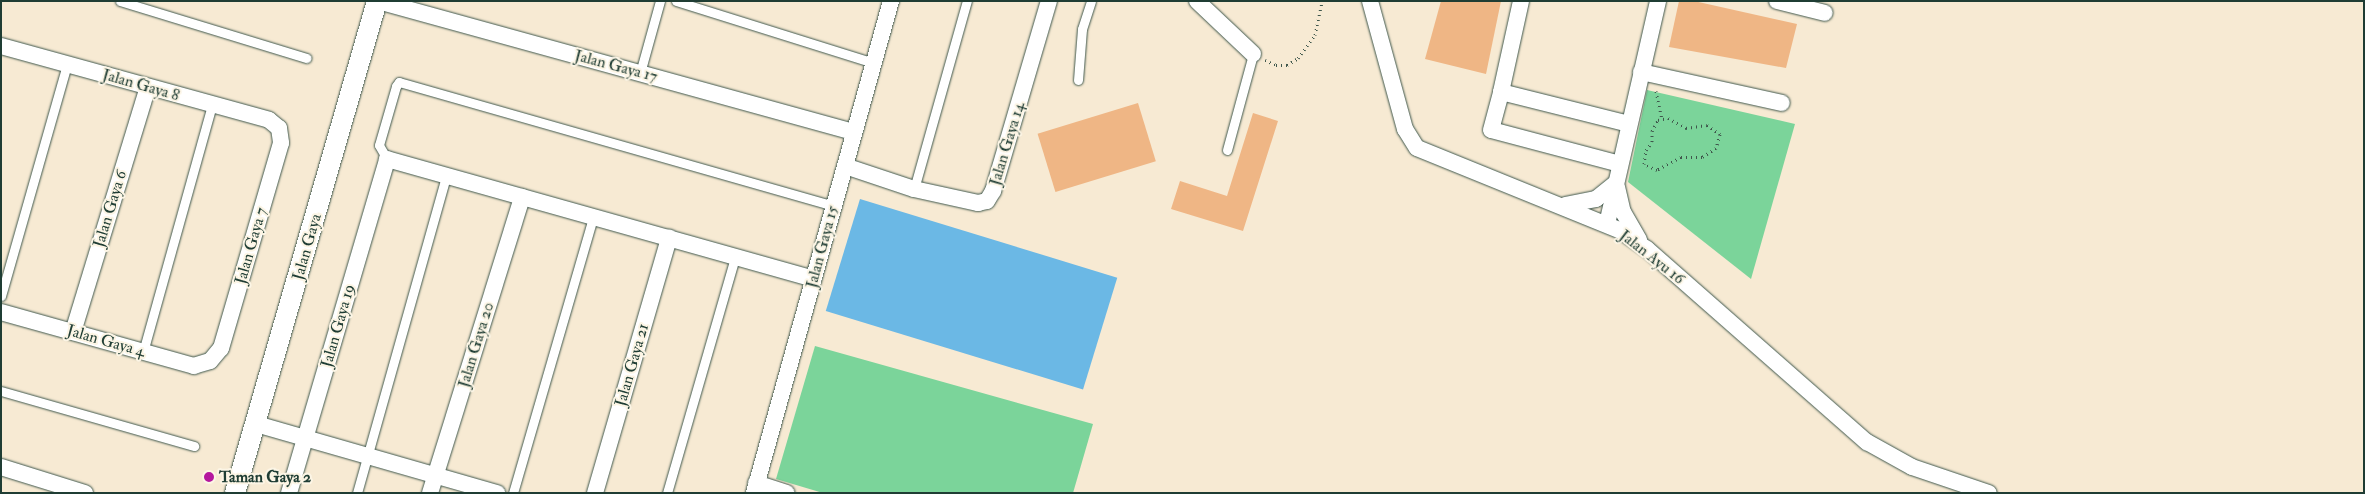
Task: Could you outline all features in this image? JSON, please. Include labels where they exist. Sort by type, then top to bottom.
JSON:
[{"type":"street","name":"Jalan Gaya 17","points":[[378,1],[854,132]]},
{"type":"street","name":"Jalan Gaya","points":[[235,493],[378,1]]},
{"type":"street","name":"Jalan Gaya 15","points":[[755,488],[891,1]]},
{"type":"street","name":"Jalan Gaya 14","points":[[845,166],[914,189],[978,203],[987,201],[993,191],[1049,1]]},
{"type":"street","points":[[1198,1],[1253,54]]},
{"type":"street","name":"Jalan Ayu 16","points":[[1370,1],[1405,129],[1417,148],[1607,224],[1647,249],[1867,442],[1952,487],[1989,493]]},
{"type":"street","points":[[1521,1],[1491,130],[1620,164]]},
{"type":"street","points":[[1607,224],[1658,1]]},
{"type":"street","points":[[1777,1],[1825,13]]},
{"type":"street","name":"Jalan Gaya 8","points":[[1,46],[269,120],[279,128]]},
{"type":"street","points":[[1641,72],[1782,103]]},
{"type":"street","name":"Jalan Gaya 6","points":[[73,332],[148,87]]},
{"type":"street","points":[[1501,92],[1629,124]]},
{"type":"street","name":"Jalan Gaya 7","points":[[210,361],[221,348],[281,142],[279,128]]},
{"type":"street","points":[[387,159],[813,279]]},
{"type":"street","name":"Jalan Gaya 19","points":[[289,493],[387,159]]},
{"type":"street","points":[[1558,205],[1584,204],[1607,192],[1616,183]]},
{"type":"street","points":[[1616,183],[1623,212],[1647,249]]},
{"type":"street","name":"Jalan Gaya 20","points":[[430,493],[522,197]]},
{"type":"street","name":"Jalan Gaya 21","points":[[595,493],[669,238]]},
{"type":"street","name":"Jalan Gaya 4","points":[[1,312],[194,366],[210,361]]},
{"type":"street","points":[[256,424],[497,493]]},
{"type":"street","points":[[1,467],[85,493]]},
{"type":"street","points":[[755,488],[786,493]]},
{"type":"lane","points":[[120,1],[307,58]]},
{"type":"lane","points":[[640,73],[660,1]]},
{"type":"lane","points":[[676,1],[874,63]]},
{"type":"lane","points":[[914,189],[967,1]]},
{"type":"lane","points":[[1078,80],[1082,29],[1091,1]]},
{"type":"lane","points":[[1227,150],[1253,54]]},
{"type":"lane","points":[[1,296],[67,64]]},
{"type":"lane","points":[[387,159],[379,145],[396,86],[399,82],[834,206]]},
{"type":"lane","points":[[143,352],[212,105]]},
{"type":"lane","points":[[357,493],[446,176]]},
{"type":"lane","points":[[513,493],[593,217]]},
{"type":"lane","points":[[667,493],[735,257]]},
{"type":"lane","points":[[1,391],[194,446]]},
{"type":"path","points":[[1253,54],[1276,65],[1287,65],[1298,58],[1315,35],[1322,1]]},
{"type":"path","points":[[1656,92],[1662,119]]},
{"type":"path","points":[[1668,118],[1686,128],[1707,125],[1720,134],[1716,148],[1702,156],[1681,156],[1657,170],[1644,164],[1646,150],[1652,142],[1652,131],[1662,119],[1668,118]]},
{"type":"green space","points":[[1647,90],[1795,124],[1751,279],[1628,182]]},
{"type":"green space","points":[[815,346],[1093,424],[1073,493],[823,493],[776,479]]},
{"type":"water","points":[[860,199],[1117,278],[1083,390],[826,311]]},
{"type":"building","points":[[1441,1],[1501,1],[1486,74],[1425,59]]},
{"type":"building","points":[[1679,1],[1694,1],[1797,24],[1786,68],[1669,47]]},
{"type":"building","points":[[1138,103],[1156,161],[1055,192],[1038,134]]},
{"type":"building","points":[[1253,113],[1278,121],[1243,231],[1171,209],[1180,181],[1227,196]]},
{"type":"place","name":"Taman Gaya 2","points":[[209,477]]}]
